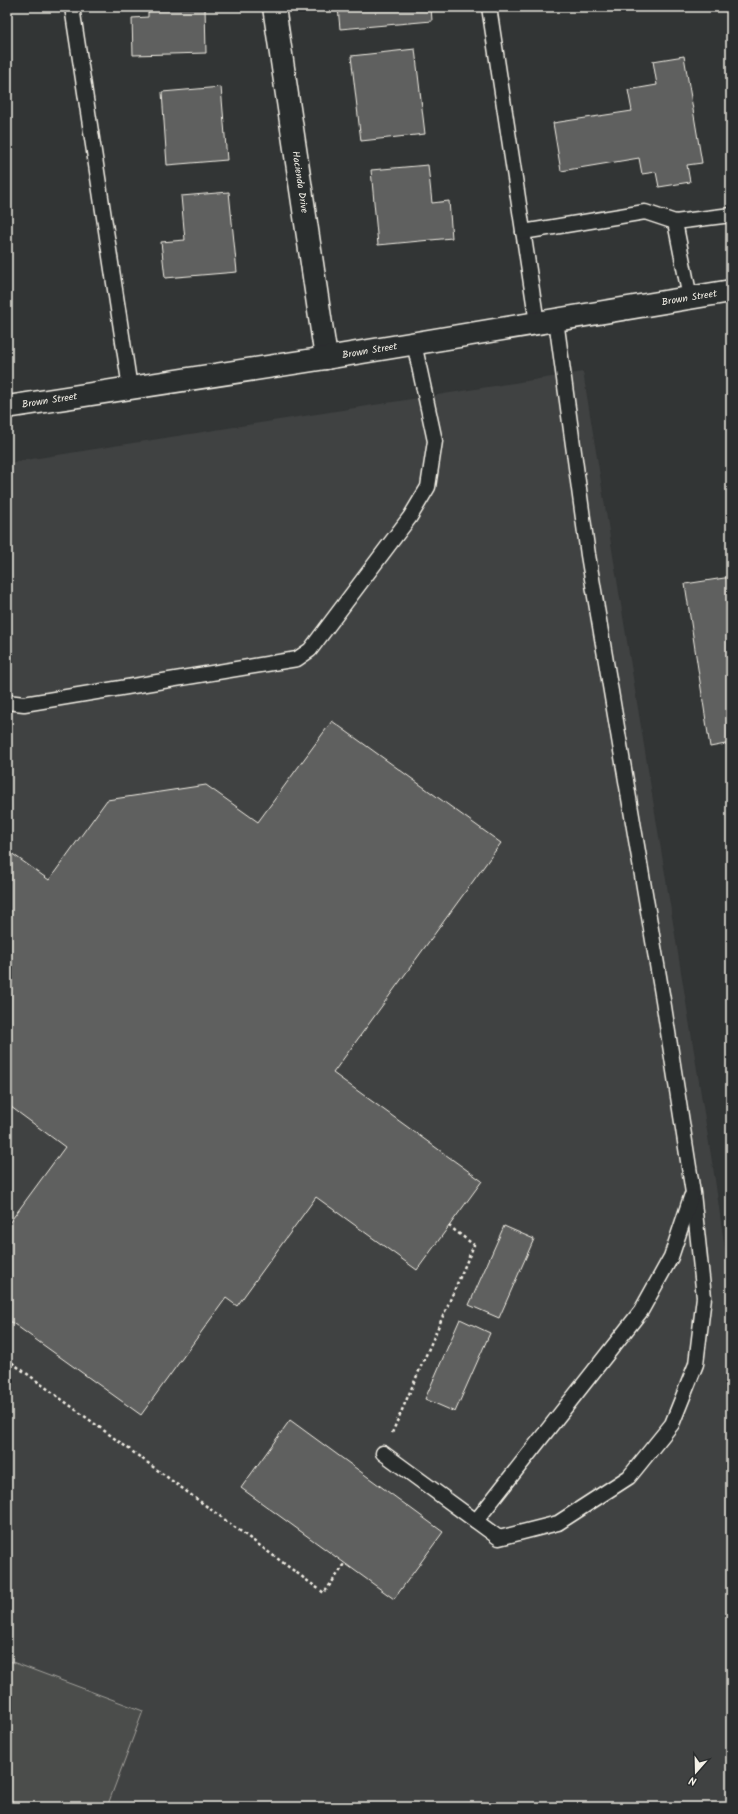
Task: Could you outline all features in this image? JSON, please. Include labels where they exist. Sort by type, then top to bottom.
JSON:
[{"type":"main road","name":"Hacienda Drive","points":[[274,7],[326,358]]},
{"type":"main road","name":"Brown Street","points":[[7,407],[326,358],[731,291]]},
{"type":"lane","points":[[72,7],[130,388]]},
{"type":"lane","points":[[383,1453],[499,1538],[558,1523],[629,1477],[672,1424],[696,1364],[704,1297],[693,1193],[663,1000],[588,555],[546,322],[523,232],[489,7]]},
{"type":"lane","points":[[523,232],[646,212],[675,222],[731,215]]},
{"type":"lane","points":[[675,222],[690,298]]},
{"type":"lane","points":[[7,702],[24,704],[297,659],[310,650],[410,517],[428,487],[435,440],[414,343]]},
{"type":"lane","points":[[476,1521],[641,1311],[671,1257],[693,1193]]},
{"type":"path","points":[[383,1453],[474,1244],[449,1226]]},
{"type":"path","points":[[7,1359],[324,1593],[345,1564]]},
{"type":"shaded area","points":[[583,372],[715,1180],[731,1292],[731,1807],[7,1807],[7,463]]},
{"type":"shaded area","points":[[7,1660],[143,1711],[107,1807],[7,1807]]},
{"type":"building","points":[[148,7],[205,7],[206,53],[133,55],[132,18],[148,17]]},
{"type":"building","points":[[338,7],[431,7],[432,21],[340,29]]},
{"type":"building","points":[[415,49],[425,134],[361,141],[351,56]]},
{"type":"building","points":[[684,56],[702,163],[687,165],[690,182],[659,187],[656,172],[642,174],[639,158],[561,171],[553,123],[632,111],[628,90],[657,85],[653,61]]},
{"type":"building","points":[[221,87],[227,160],[167,165],[162,92]]},
{"type":"building","points":[[428,165],[432,203],[449,201],[452,238],[378,245],[371,170]]},
{"type":"building","points":[[229,192],[237,272],[165,278],[161,242],[185,240],[181,196]]},
{"type":"building","points":[[731,577],[731,743],[710,747],[685,584]]},
{"type":"building","points":[[332,721],[501,843],[333,1073],[482,1181],[417,1270],[316,1197],[237,1306],[226,1298],[141,1415],[7,1319],[7,1226],[65,1147],[7,1104],[7,850],[49,880],[107,800],[206,785],[258,822]]},
{"type":"building","points":[[504,1226],[534,1239],[499,1318],[469,1305]]},
{"type":"building","points":[[460,1319],[490,1333],[455,1412],[425,1399]]},
{"type":"building","points":[[290,1420],[443,1532],[394,1599],[241,1488]]}]
